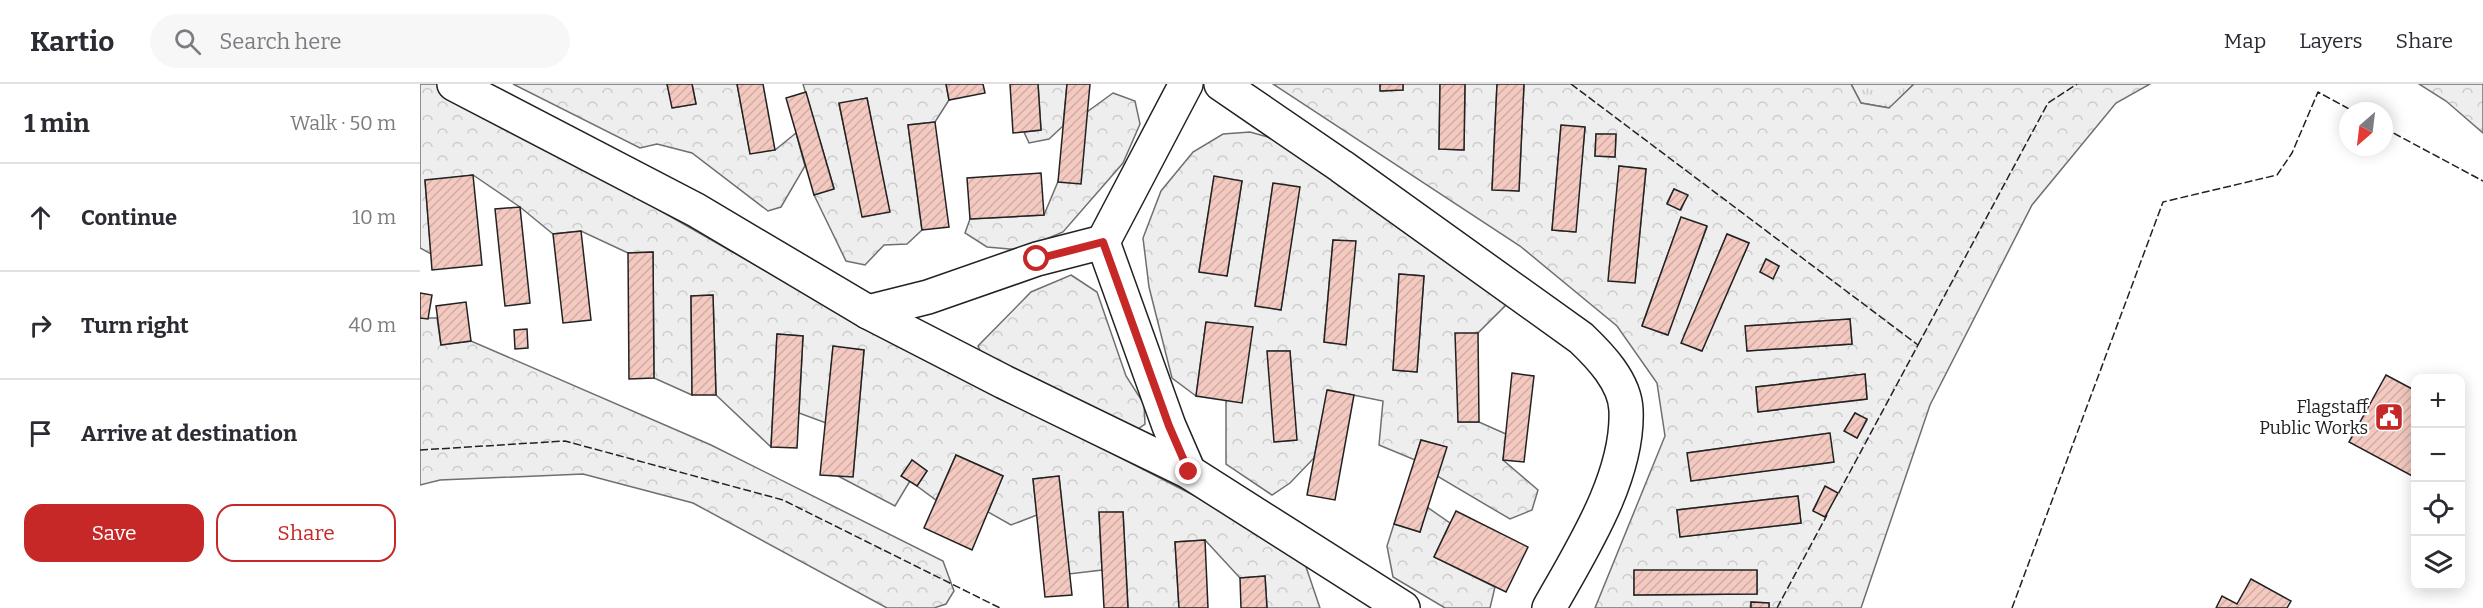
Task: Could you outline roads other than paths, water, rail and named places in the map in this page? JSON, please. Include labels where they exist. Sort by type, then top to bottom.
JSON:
[{"type":"street","points":[[454,84],[696,210],[868,312],[1004,382],[1189,472],[1403,608]]},
{"type":"street","points":[[1186,84],[1103,242],[1169,426],[1189,472]]},
{"type":"street","points":[[1221,84],[1341,166],[1581,338],[1594,350],[1616,379],[1626,408],[1623,452],[1596,526],[1549,608]]},
{"type":"street","points":[[868,312],[928,297],[1037,259],[1103,242]]},
{"type":"place","name":"Flagstaff Public Works","points":[[2389,417]]}]
